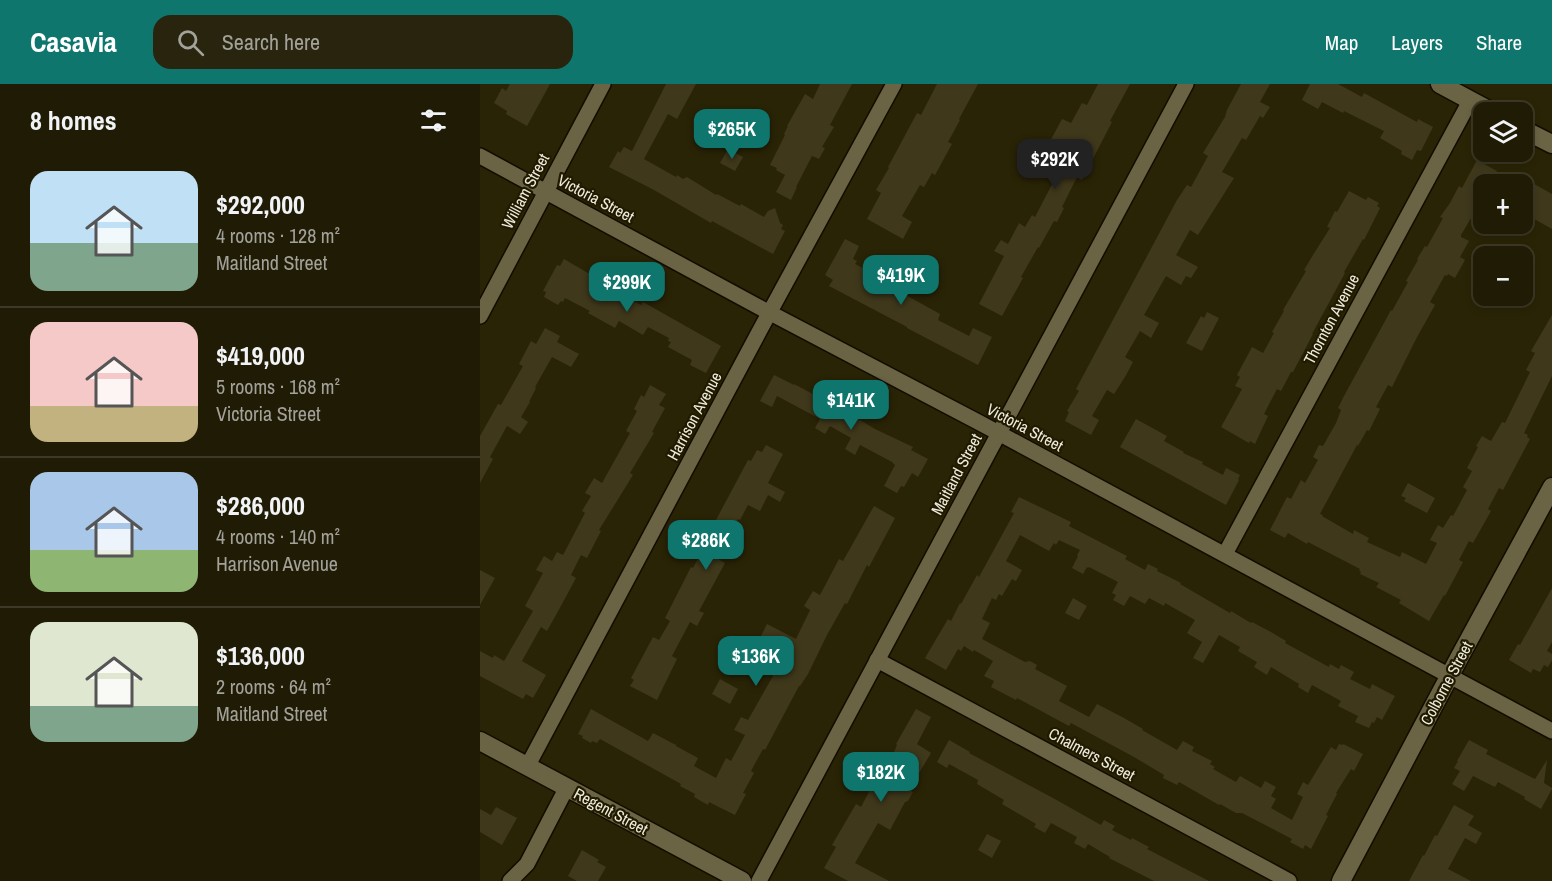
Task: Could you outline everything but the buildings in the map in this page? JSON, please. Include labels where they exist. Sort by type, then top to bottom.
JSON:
[{"type":"street","name":"William Street","points":[[480,316],[603,84]]},
{"type":"street","name":"Harrison Avenue","points":[[527,767],[894,84]]},
{"type":"street","name":"Maitland Street","points":[[759,881],[1186,84]]},
{"type":"street","points":[[1448,86],[1473,102]]},
{"type":"street","name":"Thornton Avenue","points":[[1225,554],[1470,101]]},
{"type":"street","points":[[1533,134],[1552,144]]},
{"type":"street","name":"Victoria Street","points":[[480,156],[1552,731]]},
{"type":"street","name":"Colborne Street","points":[[1341,881],[1552,487]]},
{"type":"street","name":"Chalmers Street","points":[[877,660],[1289,881]]},
{"type":"street","name":"Regent Street","points":[[480,741],[742,881]]},
{"type":"street","points":[[510,881],[527,864],[567,787]]}]
